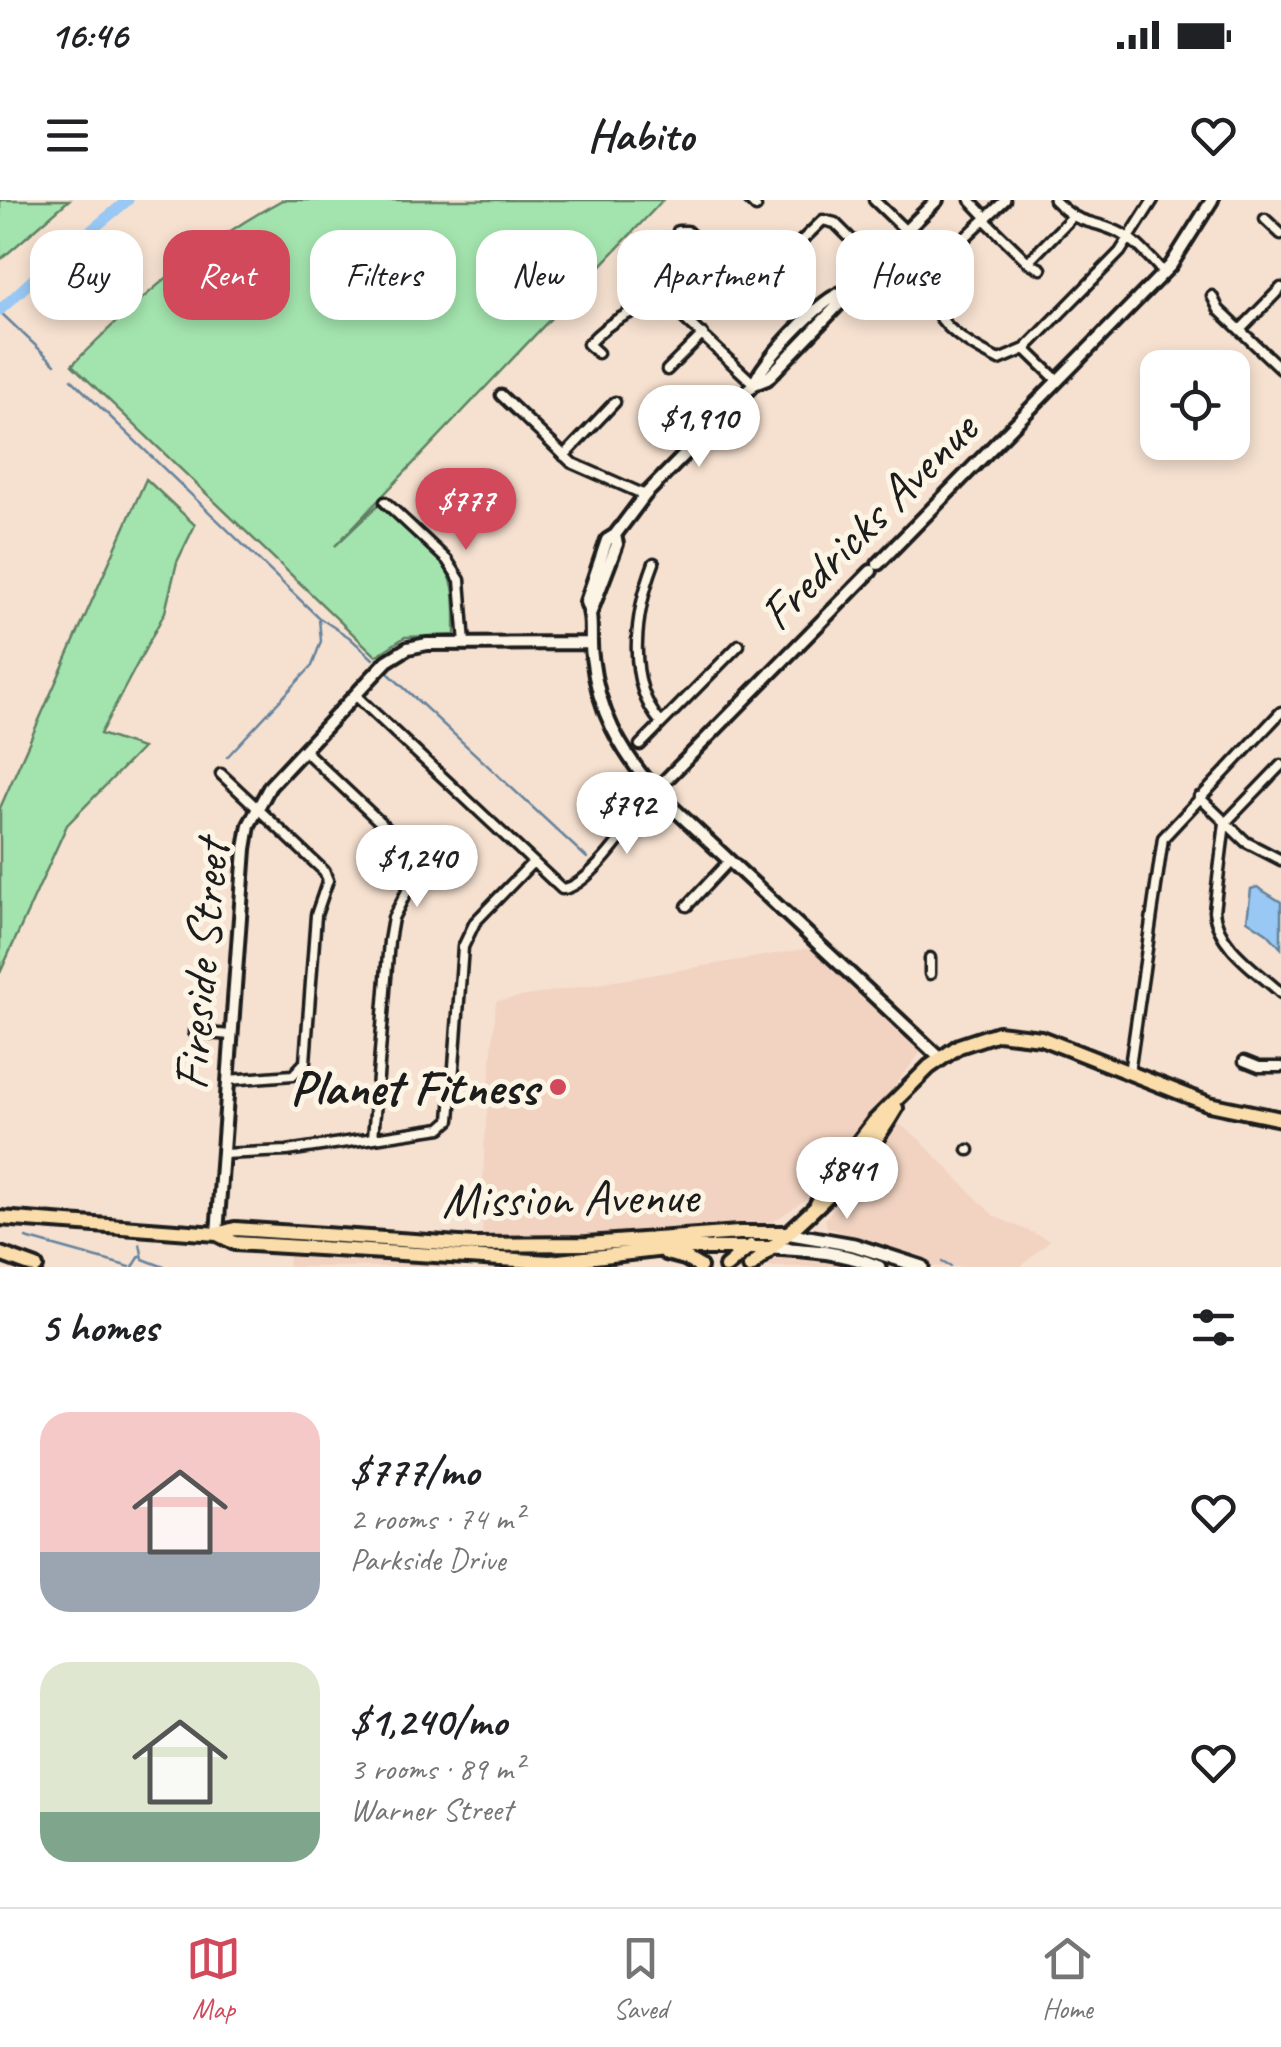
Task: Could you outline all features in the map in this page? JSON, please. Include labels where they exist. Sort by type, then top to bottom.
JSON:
[{"type":"main road","points":[[750,1267],[837,1188],[859,1148],[888,1110],[940,1058],[968,1042],[998,1034],[1030,1035],[1218,1107],[1281,1119]]},
{"type":"main road","points":[[817,1204],[831,1178],[862,1149],[902,1097]]},
{"type":"main road","name":"Mission Avenue","points":[[0,1218],[217,1234],[234,1228],[486,1260],[550,1262],[649,1251],[750,1246],[820,1250],[859,1258],[879,1267]]},
{"type":"main road","points":[[726,1267],[750,1246],[786,1233]]},
{"type":"main road","name":"Mission Avenue","points":[[217,1234],[234,1243],[377,1252],[385,1246],[425,1242],[588,1244],[786,1233],[876,1250],[922,1267]]},
{"type":"main road","points":[[602,1257],[606,1250],[636,1246],[639,1240]]},
{"type":"main road","points":[[550,1262],[552,1252],[582,1250],[588,1244]]},
{"type":"main road","points":[[486,1260],[494,1253],[530,1254],[534,1245]]},
{"type":"main road","points":[[649,1251],[685,1258],[700,1267]]},
{"type":"main road","points":[[0,1254],[36,1267]]},
{"type":"street","points":[[874,200],[903,230]]},
{"type":"street","points":[[907,230],[936,200]]},
{"type":"street","points":[[970,200],[1028,262],[1041,269]]},
{"type":"street","points":[[974,231],[1005,200]]},
{"type":"street","points":[[1054,200],[1071,218],[1129,238],[1164,273]]},
{"type":"street","points":[[943,320],[965,344],[999,360],[1025,350],[1120,252],[1152,200]]},
{"type":"street","name":"Fredricks Avenue","points":[[533,862],[562,889],[570,889],[605,856],[655,791],[1164,273],[1212,200]]},
{"type":"street","points":[[1028,262],[1071,218]]},
{"type":"street","points":[[1265,219],[1281,234]]},
{"type":"street","points":[[813,230],[823,220],[842,230]]},
{"type":"street","points":[[1240,330],[1281,288]]},
{"type":"street","points":[[836,294],[759,371],[754,384],[646,495],[616,535],[617,544],[591,612],[595,685],[626,758],[655,791],[940,1058]]},
{"type":"street","points":[[1212,296],[1219,310],[1281,369]]},
{"type":"street","points":[[598,353],[588,344],[617,317]]},
{"type":"street","points":[[689,320],[754,384]]},
{"type":"street","points":[[668,370],[703,334]]},
{"type":"street","points":[[1025,350],[1058,381]]},
{"type":"street","points":[[500,396],[572,463],[646,495]]},
{"type":"street","points":[[564,456],[615,402]]},
{"type":"street","points":[[384,502],[447,560],[460,580],[464,644]]},
{"type":"street","points":[[654,563],[643,590],[636,640],[644,688],[662,723]]},
{"type":"street","name":"Fireside Street","points":[[217,1234],[245,849],[257,806],[270,786],[386,660],[408,648],[590,642]]},
{"type":"street","points":[[640,745],[739,645]]},
{"type":"street","points":[[222,1154],[287,1151],[440,1128],[450,1120],[463,947],[475,922],[533,862],[355,696]]},
{"type":"street","points":[[1129,1073],[1163,838],[1281,712]]},
{"type":"street","points":[[304,750],[419,858],[420,864],[393,918],[389,941],[374,1138]]},
{"type":"street","points":[[1281,765],[1225,823],[1215,923],[1226,940],[1281,993]]},
{"type":"street","points":[[221,774],[324,871],[328,880],[316,915],[305,1062],[294,1075],[228,1080]]},
{"type":"street","points":[[1202,800],[1246,842],[1281,860]]},
{"type":"street","points":[[687,906],[730,861]]},
{"type":"street","points":[[930,958],[930,974]]},
{"type":"street","points":[[194,1032],[232,1035]]},
{"type":"street","points":[[1244,1061],[1259,1067],[1281,1067]]},
{"type":"shaded area","points":[[810,948],[921,1052],[805,1200],[771,1223],[554,1239],[482,1240],[484,1146],[496,1001]]},
{"type":"shaded area","points":[[898,1123],[916,1136],[994,1216],[1050,1240],[1021,1267],[933,1267],[827,1227],[825,1219]]},
{"type":"shaded area","points":[[289,1252],[357,1259],[501,1267],[288,1267]]},
{"type":"shaded area","points":[[777,1258],[850,1265],[856,1267],[760,1267]]},
{"type":"green space","points":[[0,200],[69,200],[30,230],[0,260]]},
{"type":"green space","points":[[282,200],[663,200],[635,230],[617,230],[617,249],[597,270],[597,230],[476,230],[476,320],[549,320],[335,546],[378,505],[442,563],[453,587],[455,635],[405,637],[376,656],[72,365],[118,320],[143,320],[143,299],[163,282],[163,320],[290,320],[290,230],[232,230]]},
{"type":"green space","points":[[146,479],[195,525],[177,562],[165,612],[100,734],[142,748],[67,825],[0,973],[0,808]]},
{"type":"water","points":[[1257,887],[1281,902],[1281,948],[1247,920],[1251,889]]},
{"type":"waterway","points":[[0,310],[128,200]]},
{"type":"waterway","points":[[0,312],[55,364]]},
{"type":"waterway","points":[[71,379],[318,617],[373,659]]},
{"type":"waterway","points":[[227,757],[312,666],[321,641],[319,619]]},
{"type":"waterway","points":[[387,672],[587,858]]},
{"type":"waterway","points":[[26,1238],[130,1267]]},
{"type":"waterway","points":[[140,1244],[143,1259],[164,1267]]},
{"type":"waterway","points":[[133,1267],[140,1256]]},
{"type":"waterway","points":[[942,1262],[951,1267]]},
{"type":"place","name":"Planet Fitness","points":[[558,1087]]}]
